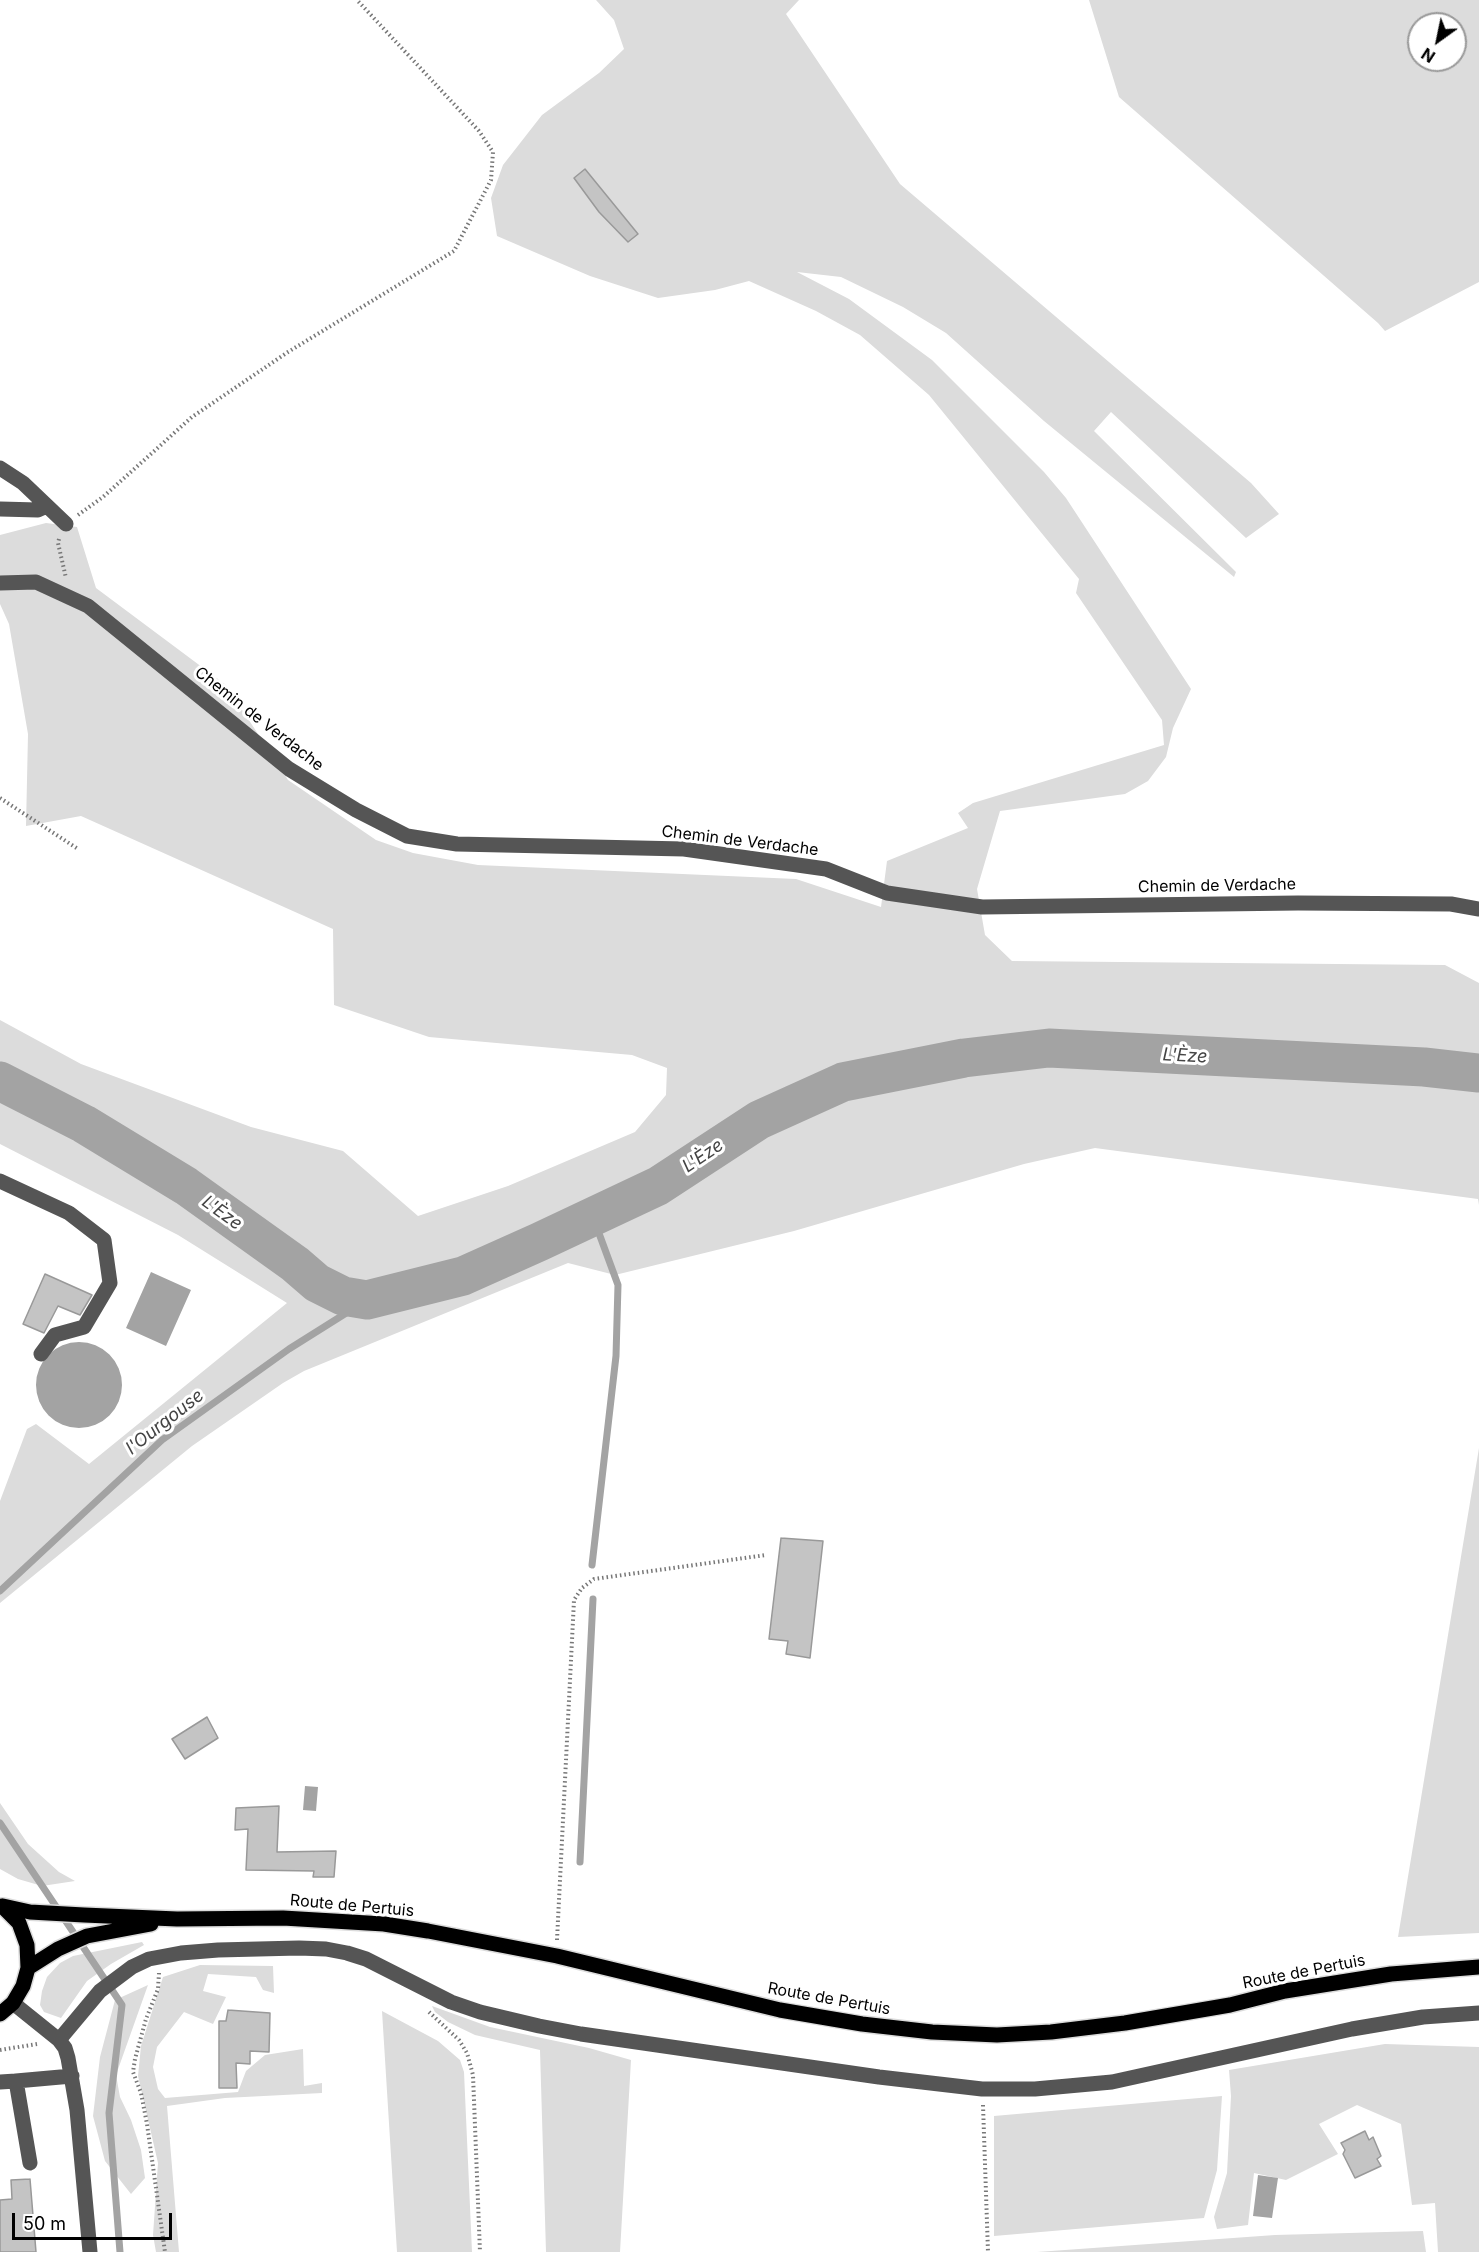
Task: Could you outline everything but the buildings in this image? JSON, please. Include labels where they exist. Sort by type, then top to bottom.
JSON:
[{"type":"main road","name":"Route de Pertuis","points":[[2,1905],[30,1912],[177,1919],[284,1918],[384,1924],[556,1956],[780,2010],[862,2024],[932,2032],[997,2035],[1050,2032],[1125,2023],[1221,2007],[1285,1991],[1391,1974],[1479,1967]]},
{"type":"main road","points":[[0,2014],[13,2003],[23,1986],[28,1968],[27,1945],[19,1923],[2,1905]]},
{"type":"main road","name":"Route de Pertuis","points":[[28,1968],[58,1949],[87,1936],[177,1919]]},
{"type":"street","points":[[0,468],[23,483],[66,524]]},
{"type":"street","points":[[0,509],[38,510],[47,506]]},
{"type":"street","name":"Chemin de Verdache","points":[[0,583],[36,582],[88,606],[289,769],[356,810],[407,836],[458,844],[684,849],[826,869],[887,893],[982,907],[1298,903],[1451,904],[1479,909]]},
{"type":"street","points":[[0,1181],[69,1213],[104,1240],[110,1283],[84,1327],[55,1335],[41,1354]]},
{"type":"street","points":[[59,2040],[88,2004],[111,1982],[132,1967],[160,1957],[218,1950],[326,1949],[366,1959],[451,2002],[528,2024],[581,2034],[879,2077],[982,2089],[1035,2089],[1112,2082],[1352,2029],[1423,2017],[1479,2013]]},
{"type":"street","points":[[13,2003],[59,2040],[66,2053],[72,2076],[90,2252]]},
{"type":"street","points":[[0,2082],[72,2076]]},
{"type":"street","points":[[16,2081],[30,2163]]},
{"type":"path","points":[[69,598],[58,543],[66,524],[103,497],[192,417],[288,352],[454,251],[492,180],[493,152],[479,131],[357,0]]},
{"type":"path","points":[[0,798],[78,849]]},
{"type":"path","points":[[556,1956],[574,1600],[582,1588],[594,1579],[766,1555]]},
{"type":"path","points":[[160,1957],[158,1989],[146,2019],[133,2072],[141,2093],[145,2114],[165,2252]]},
{"type":"path","points":[[426,2009],[459,2040],[467,2053],[473,2075],[480,2252]]},
{"type":"path","points":[[0,2050],[36,2046],[46,2028]]},
{"type":"path","points":[[982,2089],[988,2252]]},
{"type":"shaded area","points":[[596,0],[799,0],[786,14],[900,184],[1251,483],[1279,514],[1246,538],[1111,412],[1094,431],[1236,572],[1234,577],[1044,421],[946,333],[903,307],[841,277],[797,272],[849,299],[932,360],[1044,472],[1066,498],[1191,689],[1173,728],[1166,757],[1148,781],[1125,794],[1000,811],[977,889],[985,935],[1012,961],[1445,965],[1479,983],[1479,1205],[1478,1199],[1095,1148],[1024,1164],[794,1231],[615,1275],[568,1263],[304,1371],[283,1383],[192,1446],[0,1603],[0,1501],[27,1429],[36,1424],[89,1464],[287,1303],[178,1235],[0,1144],[0,1020],[81,1064],[251,1127],[343,1151],[418,1216],[508,1186],[635,1132],[666,1095],[667,1068],[632,1055],[429,1037],[334,1005],[333,929],[81,816],[26,826],[28,734],[9,624],[0,604],[0,535],[46,523],[77,527],[96,588],[226,685],[288,780],[376,840],[413,853],[478,865],[796,879],[881,907],[887,861],[968,828],[958,813],[973,803],[1164,745],[1162,720],[1076,593],[1079,579],[929,395],[860,335],[816,311],[749,281],[715,290],[658,298],[590,276],[497,236],[491,198],[503,165],[542,115],[599,73],[624,49],[614,20]]},
{"type":"shaded area","points":[[1089,0],[1479,0],[1479,282],[1385,331],[1119,97]]},
{"type":"shaded area","points":[[151,1272],[191,1290],[166,1346],[126,1328]]},
{"type":"shaded area","points":[[79,1342],[103,1349],[115,1361],[122,1385],[115,1409],[103,1421],[79,1428],[55,1421],[43,1409],[36,1385],[43,1361],[55,1349]]},
{"type":"shaded area","points":[[1479,1448],[1479,1933],[1398,1937]]},
{"type":"shaded area","points":[[305,1786],[318,1787],[316,1811],[303,1810]]},
{"type":"shaded area","points":[[0,1803],[28,1844],[59,1872],[75,1881],[42,1886],[18,1879],[0,1869]]},
{"type":"shaded area","points":[[142,1942],[144,1945],[87,1981],[61,2018],[44,2012],[40,2005],[42,1991],[47,1977],[60,1963],[73,1956]]},
{"type":"shaded area","points":[[200,1965],[273,1966],[274,1993],[263,1990],[256,1977],[208,1974],[203,1991],[226,1997],[213,2024],[184,2012],[157,2047],[153,2067],[158,2089],[165,2098],[238,2092],[246,2071],[265,2055],[303,2049],[304,2086],[322,2083],[322,2093],[225,2098],[167,2106],[179,2252],[156,2252],[153,2235],[158,2163],[138,2076],[141,2046],[163,1977]]},
{"type":"shaded area","points":[[148,1985],[116,2075],[120,2097],[141,2150],[145,2178],[131,2194],[105,2161],[93,2116],[100,2057],[115,2000]]},
{"type":"shaded area","points":[[432,2006],[490,2027],[589,2048],[631,2060],[620,2252],[546,2252],[540,2050],[475,2035],[448,2022],[435,2012]]},
{"type":"shaded area","points":[[382,2011],[438,2041],[460,2060],[464,2072],[472,2252],[397,2252]]},
{"type":"shaded area","points":[[1385,2044],[1479,2047],[1479,2252],[1438,2252],[1435,2203],[1412,2205],[1401,2124],[1357,2105],[1319,2124],[1338,2154],[1286,2180],[1254,2173],[1248,2225],[1217,2229],[1214,2217],[1227,2173],[1231,2096],[1229,2070]]},
{"type":"shaded area","points":[[1222,2096],[1217,2170],[1204,2218],[994,2236],[994,2116]]},
{"type":"shaded area","points":[[1258,2175],[1278,2178],[1272,2218],[1253,2216]]},
{"type":"shaded area","points":[[1423,2231],[1426,2252],[1037,2252],[1275,2235]]},
{"type":"waterway","name":"L'Èze","points":[[0,1081],[84,1124],[186,1186],[295,1264],[317,1283],[343,1296],[367,1300],[463,1276],[539,1242],[658,1186],[759,1120],[843,1082],[964,1058],[1049,1048],[1424,1067],[1479,1073]]},
{"type":"waterway","points":[[592,1565],[616,1356],[618,1285],[593,1217]]},
{"type":"waterway","name":"l'Ourgouse","points":[[0,1591],[162,1440],[289,1349],[367,1300]]},
{"type":"waterway","points":[[580,1862],[593,1599]]},
{"type":"waterway","points":[[0,1823],[122,2005],[109,2113],[120,2252]]}]
